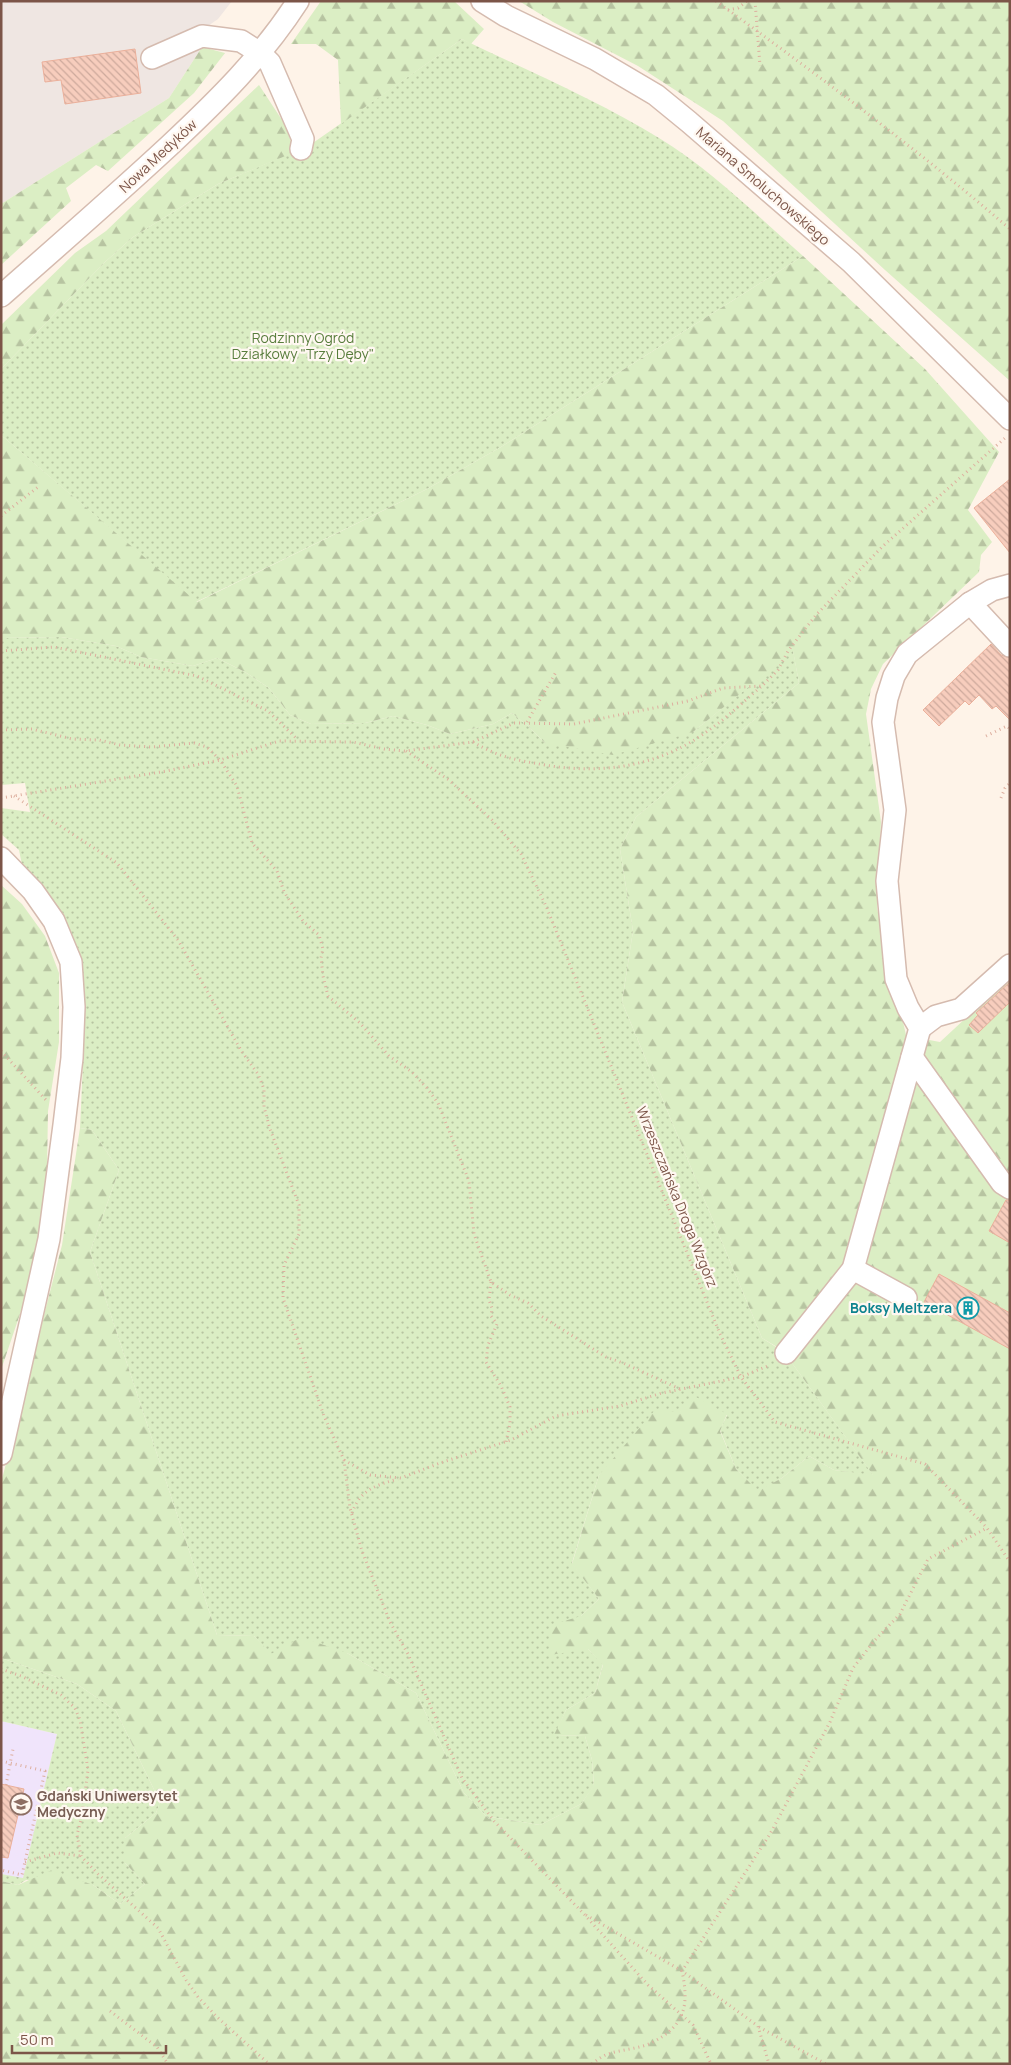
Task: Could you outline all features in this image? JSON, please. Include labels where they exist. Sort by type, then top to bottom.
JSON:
[{"type":"street","name":"Nowa Medyków","points":[[1,296],[133,180],[232,86],[284,24],[298,1]]},
{"type":"street","name":"Mariana Smoluchowskiego","points":[[482,1],[506,16],[595,60],[656,95],[851,262],[1010,419]]},
{"type":"street","points":[[152,58],[202,36],[241,42],[270,63],[304,139],[301,149]]},
{"type":"street","points":[[920,1028],[908,1008],[896,979],[887,881],[895,810],[883,722],[887,698],[894,676],[907,654],[970,603],[992,590],[1010,585]]},
{"type":"street","points":[[970,603],[1010,646]]},
{"type":"street","points":[[1,858],[32,891],[54,921],[71,962],[74,1007],[72,1058],[49,1239],[1,1454]]},
{"type":"street","points":[[786,1354],[853,1269],[920,1028],[936,1016],[961,1009],[1010,965]]},
{"type":"street","points":[[912,1057],[1002,1183],[1010,1188]]},
{"type":"street","points":[[853,1269],[906,1298]]},
{"type":"path","points":[[716,1],[797,60],[958,184],[1010,229]]},
{"type":"path","points":[[728,10],[738,8],[747,1]]},
{"type":"path","points":[[755,1],[760,66]]},
{"type":"path","points":[[473,742],[492,754],[507,758],[561,768],[604,770],[639,764],[680,748],[709,731],[762,686],[778,670],[788,651],[816,615],[883,546],[1010,434]]},
{"type":"path","points":[[1,516],[38,487]]},
{"type":"path","points":[[1,651],[54,647],[197,676],[268,711],[298,741]]},
{"type":"path","points":[[527,722],[556,672]]},
{"type":"path","points":[[1,798],[161,772],[220,760],[279,741],[354,742],[384,749],[406,751],[473,742],[514,723],[574,724],[688,701],[723,688],[762,686]]},
{"type":"path","points":[[986,736],[1007,726],[1010,729]]},
{"type":"path","points":[[1,730],[32,729],[72,739],[99,740],[120,745],[152,747],[194,743],[207,747],[220,760],[237,786],[252,843],[277,871],[284,892],[303,921],[319,935],[323,949],[321,958],[323,976],[328,996],[360,1023],[389,1056],[412,1072],[428,1088],[438,1103],[469,1181],[474,1234],[491,1282],[489,1300],[492,1308],[490,1316],[497,1324],[490,1336],[486,1362],[501,1386],[510,1407],[510,1424],[506,1442]]},
{"type":"path","name":"Wrzeszczańska Droga Wzgórz","points":[[406,751],[449,780],[492,820],[521,854],[546,906],[720,1334],[741,1376],[775,1422],[926,1464],[987,1528],[1010,1562]]},
{"type":"path","points":[[1001,798],[1005,788],[1010,783]]},
{"type":"path","points":[[14,796],[118,863],[178,940],[242,1052],[258,1074],[264,1089],[264,1107],[270,1129],[299,1205],[299,1234],[284,1265],[283,1298],[324,1416],[344,1460],[352,1513],[362,1551],[390,1622],[408,1654],[462,1778],[494,1821],[583,1913],[648,1985],[693,2025],[711,2064]]},
{"type":"path","points":[[1,1051],[49,1103],[64,1125]]},
{"type":"path","points":[[491,1282],[528,1303],[541,1316],[606,1358],[623,1363],[680,1389]]},
{"type":"path","points":[[352,1513],[355,1503],[375,1485],[506,1442],[556,1416],[620,1406],[680,1389],[741,1376],[764,1368],[786,1354]]},
{"type":"path","points":[[344,1460],[370,1475],[401,1478]]},
{"type":"path","points":[[592,2064],[606,2055],[653,2042],[676,2026],[686,2004],[686,1987],[682,1971],[770,1834],[830,1722],[854,1668],[875,1640],[900,1614],[928,1559],[987,1528]]},
{"type":"path","points":[[1,1669],[22,1676],[61,1695],[75,1708],[80,1720],[88,1770],[82,1816],[77,1836],[80,1856],[158,1928],[186,1980],[198,1997],[217,2017],[269,2064]]},
{"type":"path","points":[[6,1785],[13,1749]]},
{"type":"path","points":[[1,1761],[46,1771],[22,1875],[1,1870]]},
{"type":"path","points":[[25,1862],[57,1853],[80,1856]]},
{"type":"path","points":[[583,1913],[682,1971],[758,2026],[826,2064]]},
{"type":"path","points":[[110,2012],[157,2047],[168,2064]]},
{"type":"path","points":[[758,2026],[769,2064]]},
{"type":"shaded area","points":[[1,1],[232,1],[218,19],[202,30],[202,47],[169,98],[1,204]]},
{"type":"shaded area","name":"Gdański Uniwersytet Medyczny","points":[[1,1721],[57,1734],[23,1879],[1,1874]]},
{"type":"green space","points":[[321,1],[454,1],[484,29],[471,44],[462,39],[341,124],[338,60],[316,44],[291,44]]},
{"type":"green space","points":[[519,1],[1010,1],[1010,381],[885,270],[723,121],[638,66],[553,22]]},
{"type":"green space","name":"Rodzinny Ogród Działkowy \"Trzy Dęby\"","points":[[462,39],[587,98],[659,138],[716,179],[803,256],[501,447],[427,489],[196,602],[1,435],[1,369],[105,262],[133,237],[218,184],[310,145]]},
{"type":"green space","points":[[202,47],[225,53],[194,93],[108,171],[96,165],[66,188],[71,201],[1,265],[1,204],[169,98]]},
{"type":"green space","points":[[259,85],[284,123],[295,152],[218,184],[133,237],[105,262],[1,369],[1,325],[75,253],[106,231]]},
{"type":"green space","points":[[803,256],[925,369],[999,452],[968,510],[992,542],[981,555],[979,572],[883,664],[871,689],[866,714],[881,822],[877,908],[906,1035],[900,1079],[852,1257],[782,1350],[762,1338],[622,1002],[633,931],[620,849],[636,817],[799,683],[793,651],[693,732],[613,755],[545,743],[512,713],[493,724],[450,734],[427,725],[393,716],[365,723],[311,724],[290,715],[269,688],[245,672],[217,658],[193,666],[141,657],[116,646],[61,637],[1,638],[1,435],[197,602],[427,489],[501,447]]},
{"type":"green space","points":[[61,637],[116,646],[141,657],[193,666],[217,658],[245,672],[269,688],[290,715],[311,724],[365,723],[393,716],[427,725],[450,734],[493,724],[512,713],[545,743],[693,732],[793,650],[799,683],[636,817],[620,849],[633,931],[622,1002],[762,1338],[784,1352],[874,1476],[834,1470],[809,1456],[782,1478],[758,1492],[736,1469],[720,1430],[727,1415],[683,1410],[599,1475],[572,1563],[599,1599],[581,1616],[588,1649],[603,1664],[595,1693],[566,1710],[555,1735],[585,1736],[592,1760],[594,1786],[581,1804],[540,1825],[491,1817],[489,1819],[464,1793],[416,1693],[347,1653],[270,1654],[254,1636],[217,1635],[90,1252],[119,1170],[92,1130],[80,1128],[84,1041],[80,969],[22,865],[19,850],[1,834],[1,808],[30,812],[25,783],[1,785],[1,638]]},
{"type":"green space","points":[[1,885],[22,904],[45,936],[59,973],[59,1042],[48,1111],[47,1168],[39,1235],[22,1308],[1,1370]]},
{"type":"green space","points":[[1010,977],[1010,2064],[1,2064],[1,1881],[18,1885],[52,1870],[93,1885],[120,1904],[145,1884],[125,1863],[125,1838],[156,1813],[160,1802],[116,1711],[77,1684],[1,1658],[1,1483],[62,1245],[80,1128],[92,1130],[119,1170],[90,1252],[217,1635],[254,1636],[271,1654],[301,1637],[347,1653],[416,1693],[464,1793],[489,1819],[491,1817],[540,1825],[581,1804],[594,1785],[592,1760],[585,1736],[554,1735],[566,1710],[595,1693],[603,1665],[588,1649],[550,1655],[551,1625],[581,1616],[599,1599],[572,1564],[599,1475],[655,1410],[680,1412],[696,1397],[727,1414],[720,1431],[736,1469],[758,1491],[782,1478],[809,1456],[834,1470],[873,1475],[784,1352],[797,1359],[789,1354],[858,1268],[924,1039],[940,1042]]},
{"type":"green space","points":[[1,1658],[77,1684],[116,1711],[160,1802],[156,1813],[125,1838],[125,1863],[145,1884],[120,1904],[93,1885],[26,1880],[18,1885],[1,1881],[1,1874],[23,1878],[57,1734],[1,1721]]},
{"type":"building","points":[[135,49],[141,93],[65,104],[61,80],[45,82],[42,62]]},
{"type":"building","points":[[1010,479],[1010,553],[974,508]]},
{"type":"building","points":[[991,644],[1001,655],[1010,658],[1010,720],[996,706],[992,709],[979,695],[969,705],[965,701],[939,726],[923,710]]},
{"type":"building","points":[[1010,982],[1010,1002],[978,1033],[969,1025],[978,1015],[976,1013]]},
{"type":"building","points":[[1006,1200],[1010,1200],[1010,1243],[989,1231]]},
{"type":"building","name":"Boksy Meltzera","points":[[939,1274],[1010,1313],[1010,1349],[924,1302]]},
{"type":"building","points":[[1,1784],[24,1789],[8,1858],[1,1857]]},
{"type":"place","name":"Boksy Meltzera","points":[[968,1308]]},
{"type":"place","name":"Gdański Uniwersytet Medyczny","points":[[21,1804]]}]
